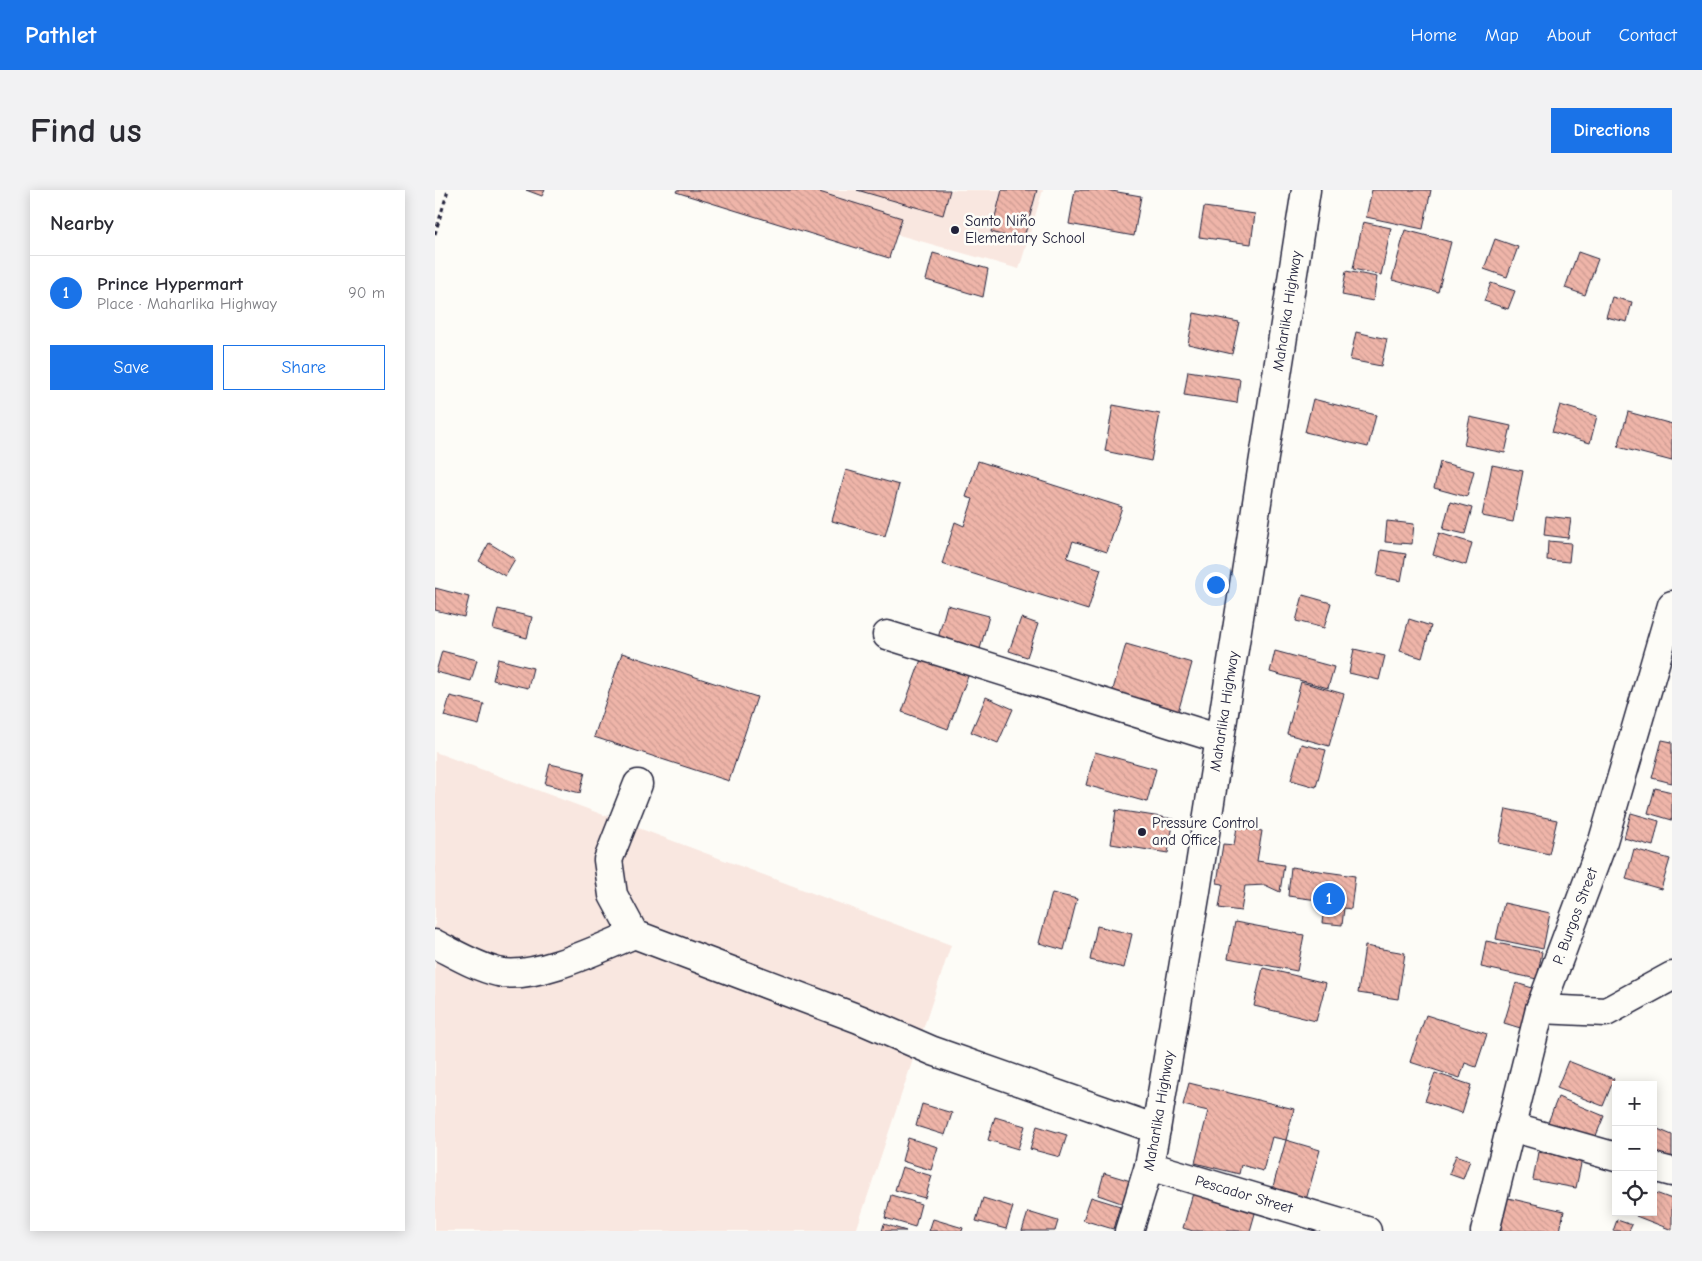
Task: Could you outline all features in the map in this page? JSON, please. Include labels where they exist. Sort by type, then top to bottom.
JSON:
[{"type":"main road","name":"Maharlika Highway","points":[[1129,1231],[1149,1166],[1156,1129],[1220,739],[1306,190]]},
{"type":"main road","name":"P. Burgos Street","points":[[1485,1231],[1540,1009],[1603,841],[1671,615]]},
{"type":"main road","points":[[887,635],[1220,739]]},
{"type":"main road","points":[[638,784],[608,860],[613,895],[634,934],[859,1019],[933,1051],[1156,1129]]},
{"type":"main road","points":[[435,944],[484,968],[500,973],[527,973],[589,954],[634,934]]},
{"type":"main road","points":[[1540,1009],[1606,1012],[1672,976]]},
{"type":"main road","points":[[1511,1127],[1612,1155]]},
{"type":"main road","name":"Pescador Street","points":[[1149,1166],[1318,1223],[1367,1231]]},
{"type":"main road","points":[[1657,1168],[1672,1172]]},
{"type":"path","points":[[435,234],[448,190]]},
{"type":"shaded area","name":"Santo Niño Elementary School","points":[[740,190],[1043,190],[1019,269]]},
{"type":"shaded area","points":[[435,752],[951,945],[856,1231],[435,1231]]},
{"type":"building","points":[[526,190],[545,190],[542,196]]},
{"type":"building","points":[[677,190],[813,190],[902,218],[889,258],[676,192]]},
{"type":"building","points":[[857,190],[950,190],[943,215]]},
{"type":"building","points":[[1002,190],[1037,190],[1023,241],[991,232]]},
{"type":"building","points":[[1075,190],[1106,190],[1141,196],[1134,236],[1069,224]]},
{"type":"building","points":[[1372,190],[1431,190],[1423,229],[1366,217]]},
{"type":"building","points":[[1204,207],[1255,214],[1251,244],[1199,237]]},
{"type":"building","points":[[1363,222],[1391,228],[1381,275],[1353,269]]},
{"type":"building","points":[[1405,230],[1451,242],[1438,292],[1392,280]]},
{"type":"building","points":[[1495,239],[1518,247],[1507,277],[1484,269]]},
{"type":"building","points":[[1578,252],[1598,259],[1585,295],[1565,288]]},
{"type":"building","points":[[933,253],[988,269],[983,297],[926,280]]},
{"type":"building","points":[[1346,271],[1377,277],[1373,301],[1342,295]]},
{"type":"building","points":[[1491,283],[1515,291],[1508,309],[1484,301]]},
{"type":"building","points":[[1612,297],[1632,302],[1627,322],[1606,317]]},
{"type":"building","points":[[1194,313],[1239,322],[1232,354],[1188,344]]},
{"type":"building","points":[[1356,332],[1387,339],[1381,366],[1350,360]]},
{"type":"building","points":[[1188,371],[1240,379],[1237,403],[1184,395]]},
{"type":"building","points":[[1313,399],[1376,415],[1368,447],[1305,432]]},
{"type":"building","points":[[1113,405],[1160,414],[1151,461],[1105,451]]},
{"type":"building","points":[[1560,405],[1597,416],[1590,443],[1552,432]]},
{"type":"building","points":[[1628,412],[1672,424],[1672,461],[1618,447]]},
{"type":"building","points":[[1470,417],[1511,426],[1505,453],[1464,445]]},
{"type":"building","points":[[978,461],[1122,507],[1107,552],[1073,541],[1067,558],[1101,569],[1088,610],[942,564],[955,522],[964,526],[973,499],[966,497]]},
{"type":"building","points":[[1440,462],[1474,471],[1467,497],[1434,488]]},
{"type":"building","points":[[1492,465],[1523,471],[1513,522],[1482,516]]},
{"type":"building","points":[[846,470],[899,485],[885,536],[832,521]]},
{"type":"building","points":[[1450,502],[1472,508],[1465,534],[1443,529]]},
{"type":"building","points":[[1546,516],[1571,519],[1568,538],[1544,535]]},
{"type":"building","points":[[1387,521],[1414,524],[1412,544],[1385,542]]},
{"type":"building","points":[[1439,533],[1472,543],[1466,565],[1433,555]]},
{"type":"building","points":[[1548,541],[1571,543],[1569,562],[1547,560]]},
{"type":"building","points":[[489,543],[515,559],[505,576],[479,561]]},
{"type":"building","points":[[1381,550],[1406,554],[1401,581],[1377,576]]},
{"type":"building","points":[[435,588],[469,597],[464,617],[435,610]]},
{"type":"building","points":[[1303,595],[1331,603],[1324,628],[1296,621]]},
{"type":"building","points":[[947,605],[989,616],[980,649],[938,638]]},
{"type":"building","points":[[498,609],[532,617],[527,638],[493,629]]},
{"type":"building","points":[[1021,618],[1038,624],[1027,657],[1009,651]]},
{"type":"building","points":[[1409,619],[1431,626],[1422,658],[1400,651]]},
{"type":"building","points":[[1126,644],[1192,663],[1178,712],[1112,693]]},
{"type":"building","points":[[1354,649],[1385,656],[1379,680],[1349,673]]},
{"type":"building","points":[[442,651],[477,660],[471,681],[436,672]]},
{"type":"building","points":[[1275,651],[1334,667],[1328,688],[1270,672]]},
{"type":"building","points":[[622,653],[757,697],[729,781],[594,737]]},
{"type":"building","points":[[923,654],[970,671],[948,729],[902,712]]},
{"type":"building","points":[[498,659],[533,668],[528,688],[493,680]]},
{"type":"building","points":[[1301,682],[1344,694],[1329,746],[1287,734]]},
{"type":"building","points":[[450,696],[484,704],[479,725],[444,716]]},
{"type":"building","points":[[986,697],[1013,709],[998,743],[971,732]]},
{"type":"building","points":[[1662,740],[1672,742],[1672,783],[1652,778]]},
{"type":"building","points":[[1301,744],[1326,750],[1316,787],[1291,780]]},
{"type":"building","points":[[1095,752],[1156,769],[1147,802],[1086,785]]},
{"type":"building","points":[[550,764],[585,772],[580,793],[545,784]]},
{"type":"building","points":[[1655,788],[1672,792],[1672,820],[1648,813]]},
{"type":"building","points":[[1506,809],[1557,820],[1549,854],[1499,843]]},
{"type":"building","name":"Pressure Control and Office","points":[[1116,810],[1174,819],[1168,853],[1111,844]]},
{"type":"building","points":[[1631,813],[1659,821],[1653,846],[1624,838]]},
{"type":"building","points":[[1237,827],[1262,831],[1257,861],[1284,865],[1280,892],[1265,885],[1245,886],[1241,911],[1219,908],[1223,884],[1217,883],[1223,844],[1234,845]]},
{"type":"building","points":[[1634,849],[1670,859],[1661,889],[1626,879]]},
{"type":"building","points":[[1291,867],[1355,876],[1351,909],[1344,908],[1342,925],[1322,923],[1325,901],[1288,896]]},
{"type":"building","points":[[1052,893],[1077,899],[1064,950],[1039,943]]},
{"type":"building","points":[[1504,903],[1550,913],[1543,949],[1496,939]]},
{"type":"building","points":[[1235,922],[1304,935],[1297,971],[1228,958]]},
{"type":"building","points":[[1097,926],[1132,934],[1124,968],[1090,960]]},
{"type":"building","points":[[1486,941],[1542,952],[1537,979],[1481,967]]},
{"type":"building","points":[[1365,946],[1405,953],[1398,999],[1358,993]]},
{"type":"building","points":[[1263,968],[1326,983],[1316,1021],[1254,1006]]},
{"type":"building","points":[[1516,983],[1539,990],[1527,1030],[1504,1023]]},
{"type":"building","points":[[1426,1015],[1487,1034],[1476,1067],[1465,1063],[1460,1078],[1410,1062]]},
{"type":"building","points":[[1568,1061],[1614,1079],[1603,1106],[1557,1088]]},
{"type":"building","points":[[1435,1073],[1471,1085],[1462,1113],[1425,1101]]},
{"type":"building","points":[[1189,1083],[1294,1109],[1286,1140],[1272,1137],[1263,1171],[1241,1165],[1239,1174],[1195,1163],[1208,1111],[1183,1105]]},
{"type":"building","points":[[1558,1097],[1604,1116],[1593,1143],[1547,1125]]},
{"type":"building","points":[[922,1104],[952,1113],[945,1135],[916,1126]]},
{"type":"building","points":[[995,1117],[1025,1126],[1018,1149],[988,1140]]},
{"type":"building","points":[[1037,1126],[1067,1135],[1060,1157],[1030,1149]]},
{"type":"building","points":[[1657,1129],[1672,1135],[1672,1165],[1657,1160]]},
{"type":"building","points":[[908,1138],[938,1147],[931,1170],[902,1161]]},
{"type":"building","points":[[1286,1140],[1320,1150],[1306,1200],[1272,1190]]},
{"type":"building","points":[[1538,1152],[1582,1159],[1576,1188],[1533,1180]]},
{"type":"building","points":[[1456,1155],[1470,1160],[1463,1179],[1449,1174]]},
{"type":"building","points":[[902,1167],[932,1176],[925,1198],[895,1190]]},
{"type":"building","points":[[1104,1173],[1134,1182],[1127,1205],[1098,1195]]},
{"type":"building","points":[[1195,1186],[1258,1203],[1250,1231],[1193,1231],[1183,1228]]},
{"type":"building","points":[[1657,1193],[1672,1199],[1672,1230],[1636,1216],[1657,1216]]},
{"type":"building","points":[[891,1195],[921,1204],[915,1227],[885,1218]]},
{"type":"building","points":[[1091,1197],[1120,1206],[1113,1229],[1083,1220]]},
{"type":"building","points":[[983,1198],[1013,1207],[1006,1229],[976,1221]]},
{"type":"building","points":[[1508,1198],[1564,1211],[1560,1231],[1500,1231]]},
{"type":"building","points":[[1028,1212],[1058,1221],[1055,1231],[1022,1231]]},
{"type":"building","points":[[933,1219],[963,1228],[962,1231],[929,1231]]},
{"type":"building","points":[[1617,1220],[1632,1225],[1629,1231],[1613,1231]]},
{"type":"building","points":[[884,1224],[906,1231],[882,1231]]},
{"type":"place","name":"Santo Niño Elementary School","points":[[955,230]]},
{"type":"place","name":"Pressure Control and Office","points":[[1142,832]]},
{"type":"place","name":"Prince Hypermart","points":[[1329,899]]}]
